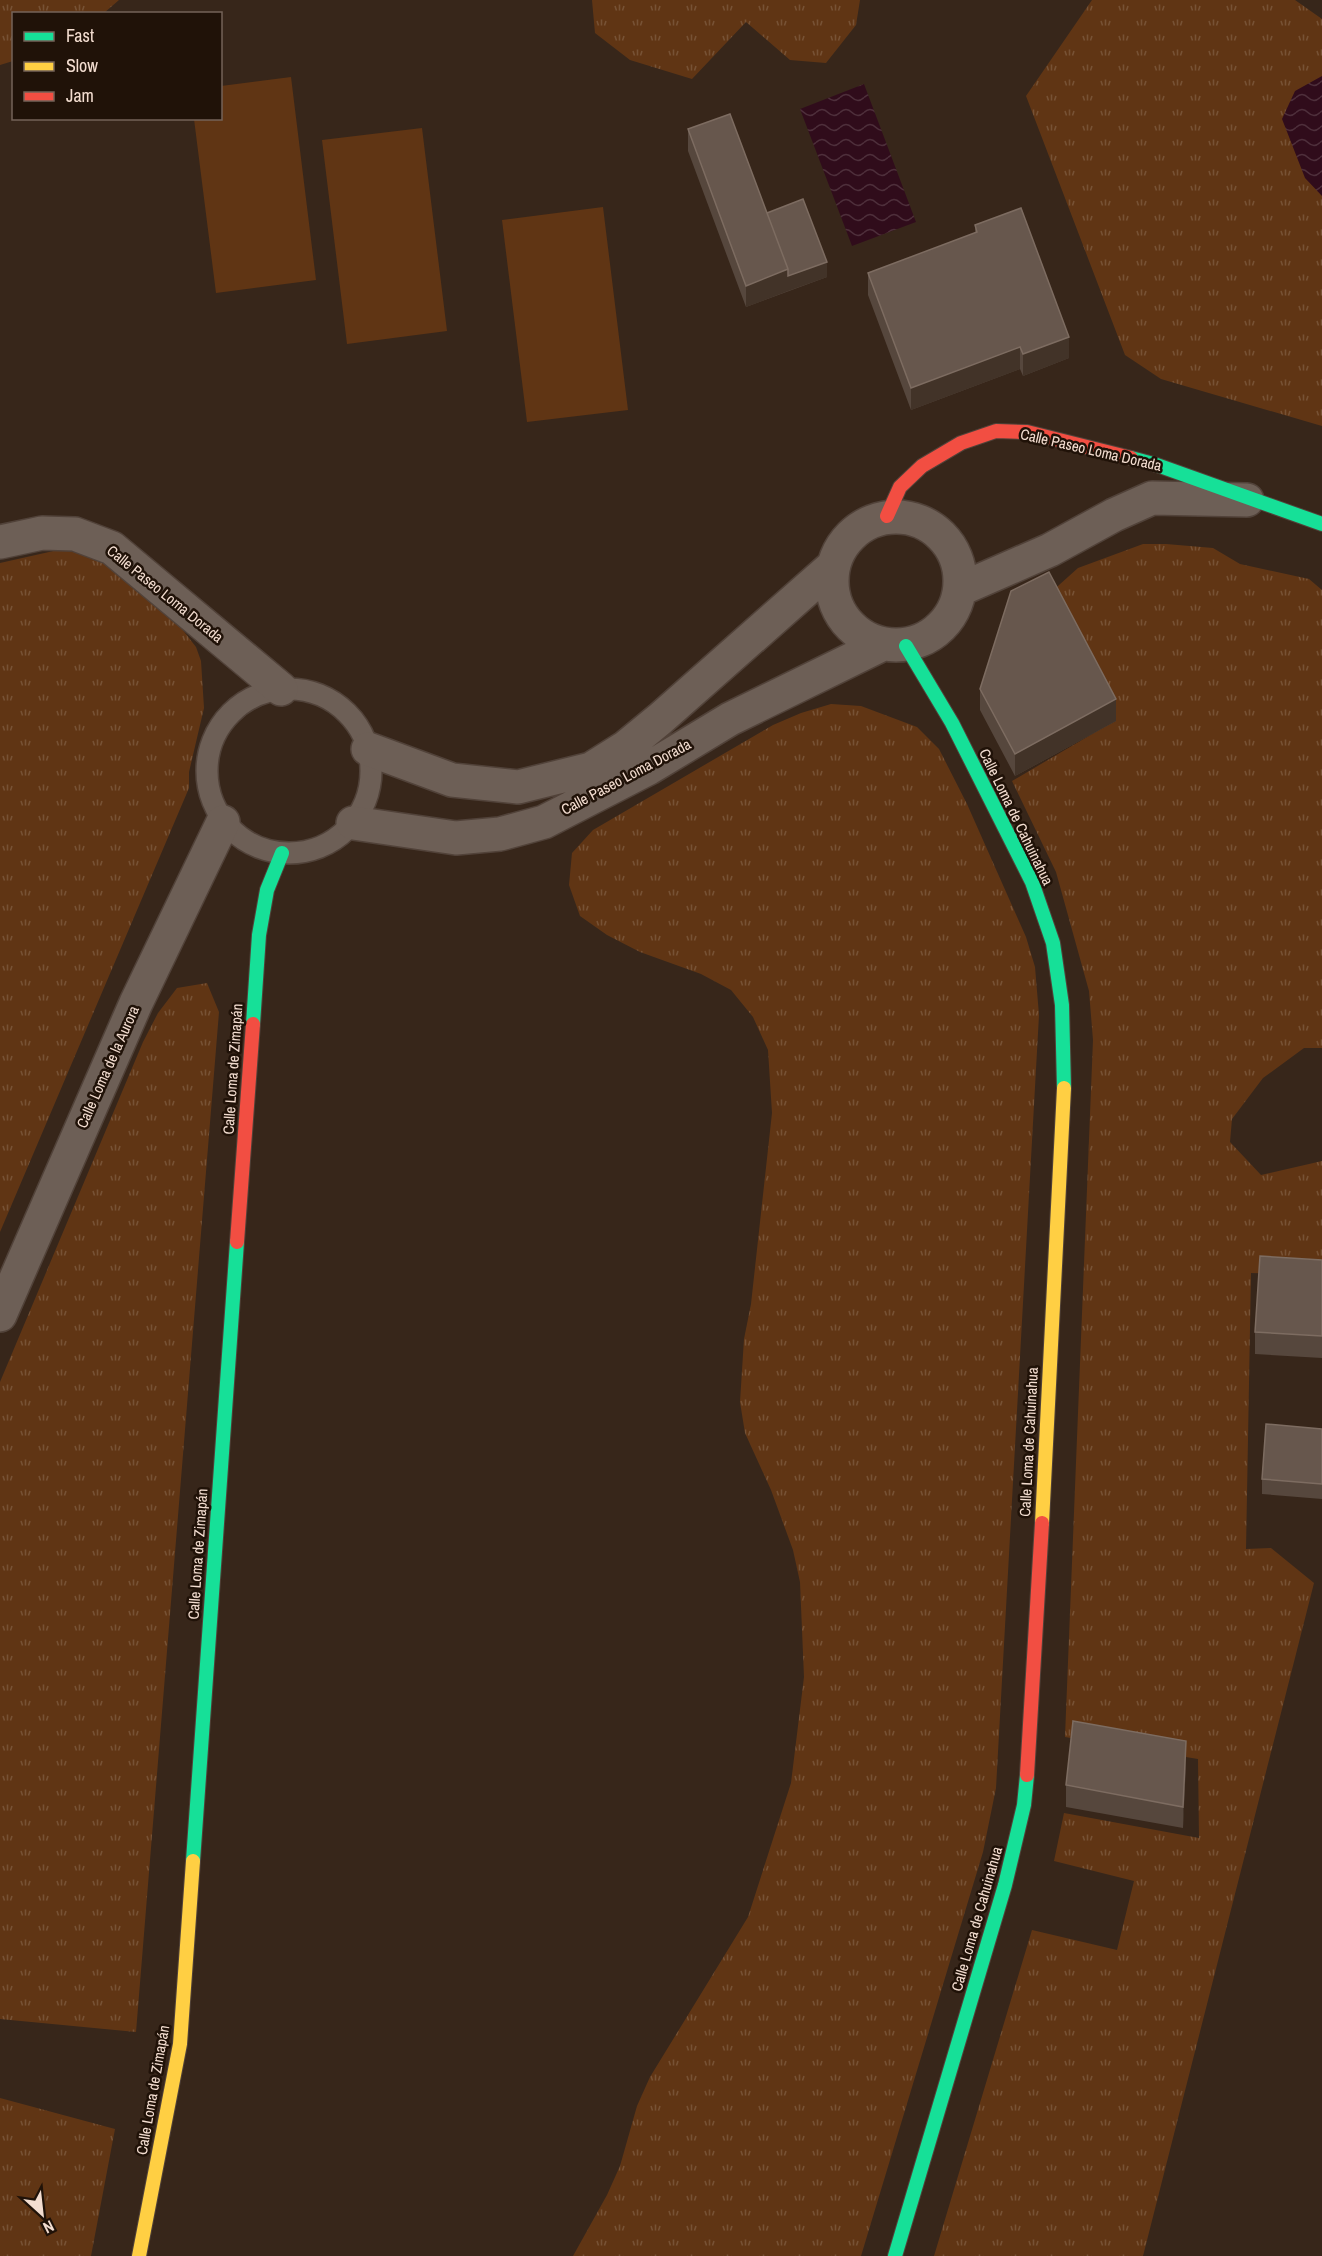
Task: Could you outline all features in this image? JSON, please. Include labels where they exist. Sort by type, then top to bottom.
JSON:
[{"type":"street","name":"Calle Paseo Loma Dorada","points":[[887,516],[900,487],[922,466],[961,443],[996,431],[1027,432],[1157,465],[1322,524]]},
{"type":"street","name":"Calle Paseo Loma Dorada","points":[[961,589],[1050,550],[1114,515],[1152,498],[1252,500]]},
{"type":"street","name":"Calle Paseo Loma Dorada","points":[[353,823],[456,838],[500,834],[544,822],[650,768],[730,719],[894,645],[932,635],[952,615],[961,589],[958,562],[945,538],[922,521],[887,516],[867,523],[845,542],[832,567],[660,719],[626,747],[591,769],[518,787],[452,780],[368,749]]},
{"type":"street","name":"Calle Paseo Loma Dorada","points":[[0,542],[42,532],[75,534],[112,548],[281,689]]},
{"type":"street","name":"Calle Paseo Loma Dorada","points":[[832,567],[831,593],[840,616],[858,635],[894,645]]},
{"type":"street","name":"Calle Loma de Cahuinahua","points":[[894,645],[952,723],[1032,882],[1054,953],[1062,1005],[1064,1085],[1031,1731],[1024,1805],[1005,1885],[895,2256]]},
{"type":"street","name":"Calle Loma de la Aurora","points":[[0,1315],[136,1003],[224,822]]},
{"type":"street","name":"Calle Loma de Zimapán","points":[[139,2256],[180,2044],[259,935],[267,890],[282,854]]},
{"type":"lane","points":[[281,689],[310,692],[336,704],[357,723],[368,749],[372,775],[366,800],[353,823],[333,841],[309,851],[282,854],[249,844],[224,822],[210,797],[206,768],[213,739],[229,714],[253,697],[281,689]]},
{"type":"green space","points":[[0,0],[119,0],[105,12],[12,12],[12,61],[0,65]]},
{"type":"green space","points":[[592,0],[860,0],[856,25],[826,63],[790,60],[746,22],[692,79],[630,60],[595,33]]},
{"type":"green space","points":[[1092,0],[1295,0],[1322,19],[1322,426],[1161,379],[1125,355],[1026,96]]},
{"type":"green space","points":[[291,77],[316,280],[216,293],[194,120],[222,120],[222,86]]},
{"type":"green space","points":[[422,128],[447,331],[347,344],[322,140]]},
{"type":"green space","points":[[603,207],[628,410],[527,422],[502,220]]},
{"type":"green space","points":[[1143,544],[1213,548],[1240,564],[1309,579],[1322,590],[1322,1048],[1304,1048],[1263,1078],[1232,1119],[1230,1142],[1261,1175],[1322,1161],[1322,1275],[1251,1273],[1246,1549],[1271,1548],[1314,1583],[1143,2256],[934,2256],[1032,1930],[1117,1950],[1134,1881],[1054,1861],[1064,1813],[1199,1838],[1198,1759],[1065,1737],[1093,1040],[1089,991],[1056,872],[1012,781],[1116,720],[1049,594],[1078,568]]},
{"type":"green space","points":[[58,550],[90,553],[168,611],[196,647],[201,661],[204,708],[189,772],[189,788],[0,1232],[0,563]]},
{"type":"green space","points":[[831,704],[861,706],[917,727],[939,749],[967,804],[1026,937],[1035,967],[1039,1015],[996,1788],[983,1852],[861,2256],[573,2256],[607,2195],[620,2166],[637,2106],[650,2077],[748,1917],[791,1783],[804,1677],[800,1582],[793,1550],[771,1490],[745,1433],[740,1402],[744,1339],[751,1304],[772,1113],[768,1050],[753,1017],[731,990],[701,974],[640,952],[607,935],[580,916],[569,885],[572,853],[593,830],[773,725]]},
{"type":"green space","points":[[207,983],[219,1012],[136,2032],[0,2019],[0,1382],[143,1042],[158,1013],[177,988]]},
{"type":"green space","points":[[0,2098],[115,2129],[91,2256],[0,2256]]},
{"type":"water","points":[[1322,76],[1322,196],[1305,178],[1282,119],[1295,91]]},
{"type":"water","points":[[864,84],[916,222],[852,246],[800,109]]},
{"type":"building","points":[[730,114],[788,269],[746,286],[688,129]]},
{"type":"building","points":[[803,199],[827,262],[788,276],[788,269],[767,213]]},
{"type":"building","points":[[1021,208],[1069,337],[1023,354],[1020,347],[911,388],[868,273],[977,232],[975,225]]},
{"type":"building","points":[[1049,572],[1116,699],[1015,754],[980,689],[1011,591]]},
{"type":"building","points":[[1260,1256],[1322,1260],[1322,1336],[1255,1332]]},
{"type":"building","points":[[1266,1424],[1322,1429],[1322,1484],[1262,1479]]},
{"type":"building","points":[[1073,1721],[1186,1741],[1183,1807],[1066,1785]]},
{"type":"traffic: fast","points":[[1131,458],[1157,465],[1322,524]]},
{"type":"traffic: fast","points":[[906,646],[952,723],[1032,882],[1053,943],[1062,1005],[1064,1088]]},
{"type":"traffic: fast","points":[[253,1024],[259,935],[267,890],[282,853]]},
{"type":"traffic: fast","points":[[193,1861],[237,1242]]},
{"type":"traffic: fast","points":[[895,2256],[1005,1885],[1024,1805],[1027,1775]]},
{"type":"traffic: slow","points":[[1042,1523],[1064,1088]]},
{"type":"traffic: slow","points":[[139,2256],[180,2044],[193,1861]]},
{"type":"traffic: jam","points":[[887,516],[900,487],[922,466],[961,443],[996,431],[1027,432],[1131,458]]},
{"type":"traffic: jam","points":[[237,1242],[253,1024]]},
{"type":"traffic: jam","points":[[1027,1775],[1042,1523]]}]
